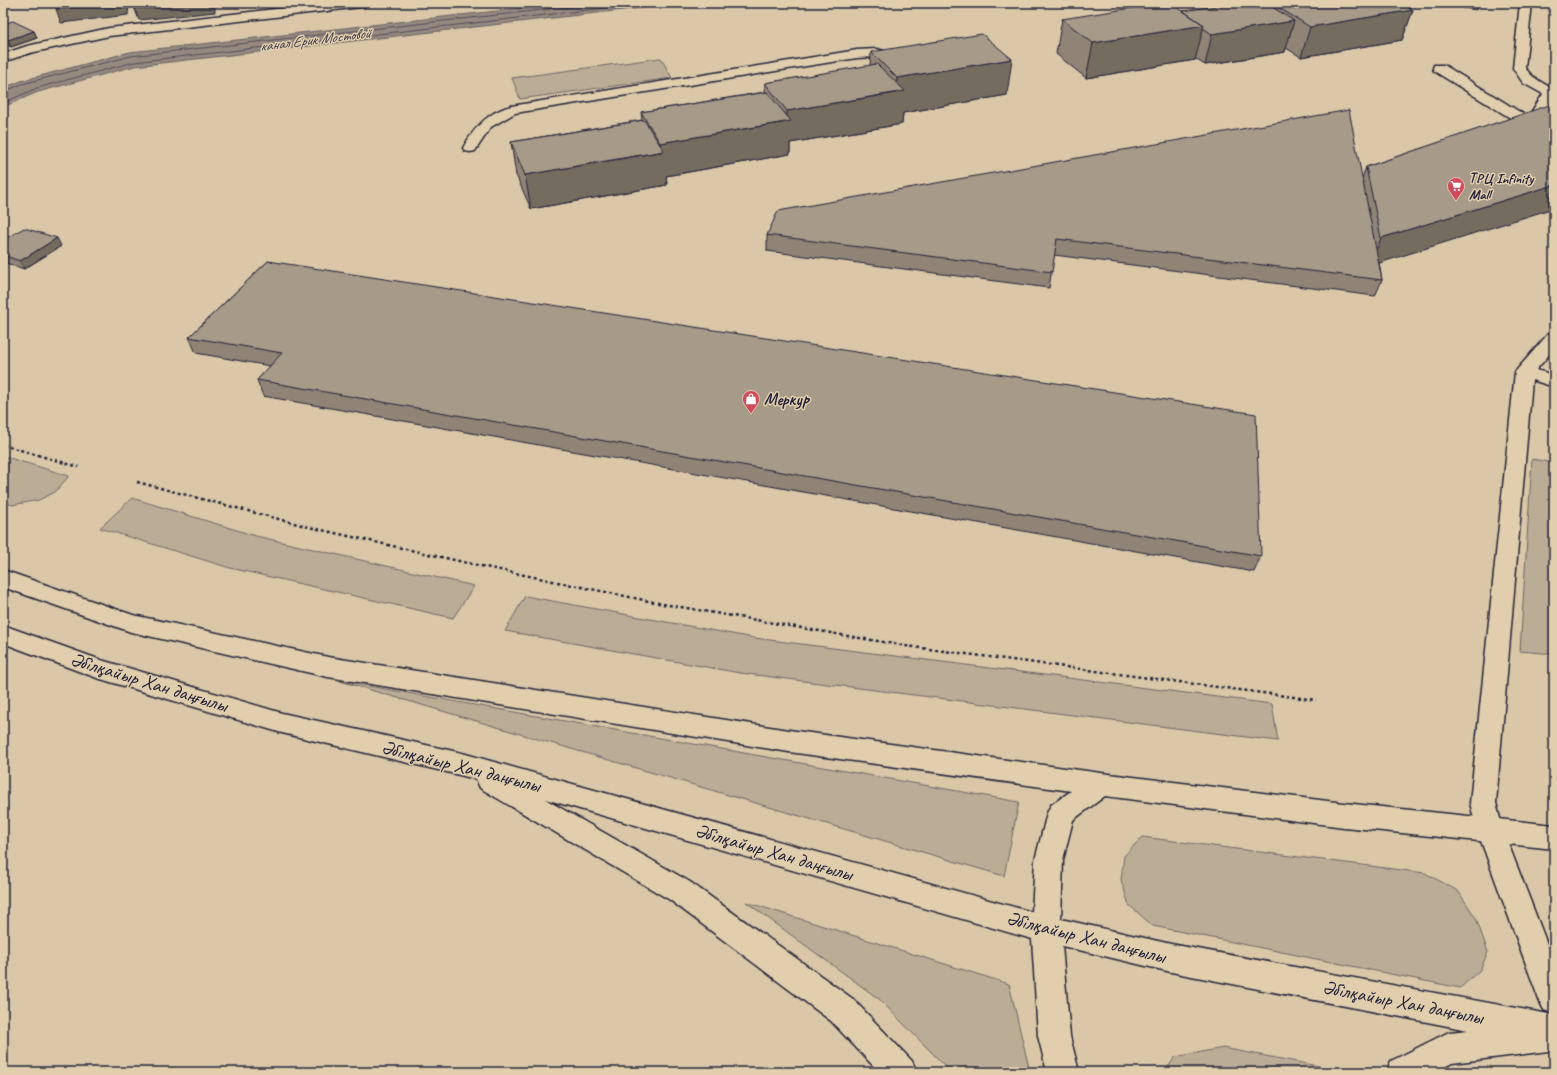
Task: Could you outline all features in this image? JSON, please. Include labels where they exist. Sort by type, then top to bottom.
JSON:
[{"type":"main road","points":[[3,58],[27,50],[109,32],[362,3]]},
{"type":"main road","points":[[3,578],[131,623],[328,667],[789,741],[1101,784],[1554,838]]},
{"type":"main road","name":"Әбілқайыр Хан даңғылы","points":[[3,634],[97,668],[282,723],[462,764],[1046,929],[1170,958],[1554,1031]]},
{"type":"main road","points":[[462,764],[680,891],[842,1010],[901,1072]]},
{"type":"main road","points":[[1063,1072],[1054,1036],[1046,929],[1049,860],[1061,813],[1101,784]]},
{"type":"main road","points":[[1402,1072],[1449,1048],[1554,1035]]},
{"type":"lane","points":[[1439,68],[1535,127],[1553,92],[1528,80],[1519,68],[1526,3]]},
{"type":"lane","points":[[470,148],[481,129],[490,120],[511,110],[857,54],[877,53],[895,58],[909,65]]},
{"type":"lane","points":[[1554,338],[1524,372],[1483,803],[1490,830],[1554,1000]]},
{"type":"lane","points":[[1524,372],[1554,381]]},
{"type":"path","points":[[3,445],[79,466]]},
{"type":"path","points":[[137,482],[313,528],[481,566],[664,604],[906,646],[1316,700]]},
{"type":"shaded area","points":[[661,58],[672,78],[520,99],[512,78]]},
{"type":"shaded area","points":[[3,456],[69,476],[55,492],[39,500],[12,505],[3,501]]},
{"type":"shaded area","points":[[1532,459],[1554,463],[1554,654],[1520,651]]},
{"type":"shaded area","points":[[132,498],[256,536],[474,586],[453,618],[230,568],[100,528]]},
{"type":"shaded area","points":[[525,596],[754,638],[1272,704],[1278,741],[740,673],[505,631]]},
{"type":"shaded area","points":[[340,681],[1019,802],[1004,876]]},
{"type":"shaded area","points":[[1142,837],[1425,873],[1458,891],[1476,918],[1488,952],[1480,970],[1460,988],[1153,926],[1129,905],[1121,880],[1124,856]]},
{"type":"shaded area","points":[[746,902],[1009,984],[1030,1072],[951,1072],[879,999]]},
{"type":"shaded area","points":[[1223,1048],[1345,1071],[1165,1072],[1175,1057]]},
{"type":"water","name":"канал Ерик Мостовой","points":[[568,3],[684,3],[135,66],[38,92],[3,107],[3,88],[21,81],[130,52]]},
{"type":"building","points":[[57,3],[113,3],[56,9]]},
{"type":"building","points":[[135,3],[170,3],[134,7]]},
{"type":"building","points":[[1171,3],[1204,25],[1093,43],[1062,19]]},
{"type":"building","points":[[1236,3],[1266,3],[1294,21],[1212,34],[1203,28],[1204,25],[1183,11]]},
{"type":"building","points":[[1401,3],[1413,10],[1310,27],[1273,4]]},
{"type":"building","points":[[13,21],[34,31],[8,40],[3,37],[3,24]]},
{"type":"building","points":[[982,34],[1012,59],[897,78],[871,52]]},
{"type":"building","points":[[877,64],[905,91],[787,111],[765,83]]},
{"type":"building","points":[[767,92],[791,121],[660,143],[641,112]]},
{"type":"building","name":"ТРЦ Infinity Mall","points":[[1554,104],[1554,185],[1381,238],[1366,167]]},
{"type":"building","points":[[1349,110],[1382,280],[1057,239],[1052,272],[767,235],[778,211]]},
{"type":"building","points":[[644,120],[664,151],[525,175],[511,142]]},
{"type":"building","points":[[24,228],[57,238],[20,261],[3,255],[3,240]]},
{"type":"building","name":"Меркур","points":[[268,261],[1256,414],[1261,556],[257,380],[282,353],[189,337]]},
{"type":"place","name":"ТРЦ Infinity Mall","points":[[1456,201]]},
{"type":"place","name":"Меркур","points":[[751,414]]}]
